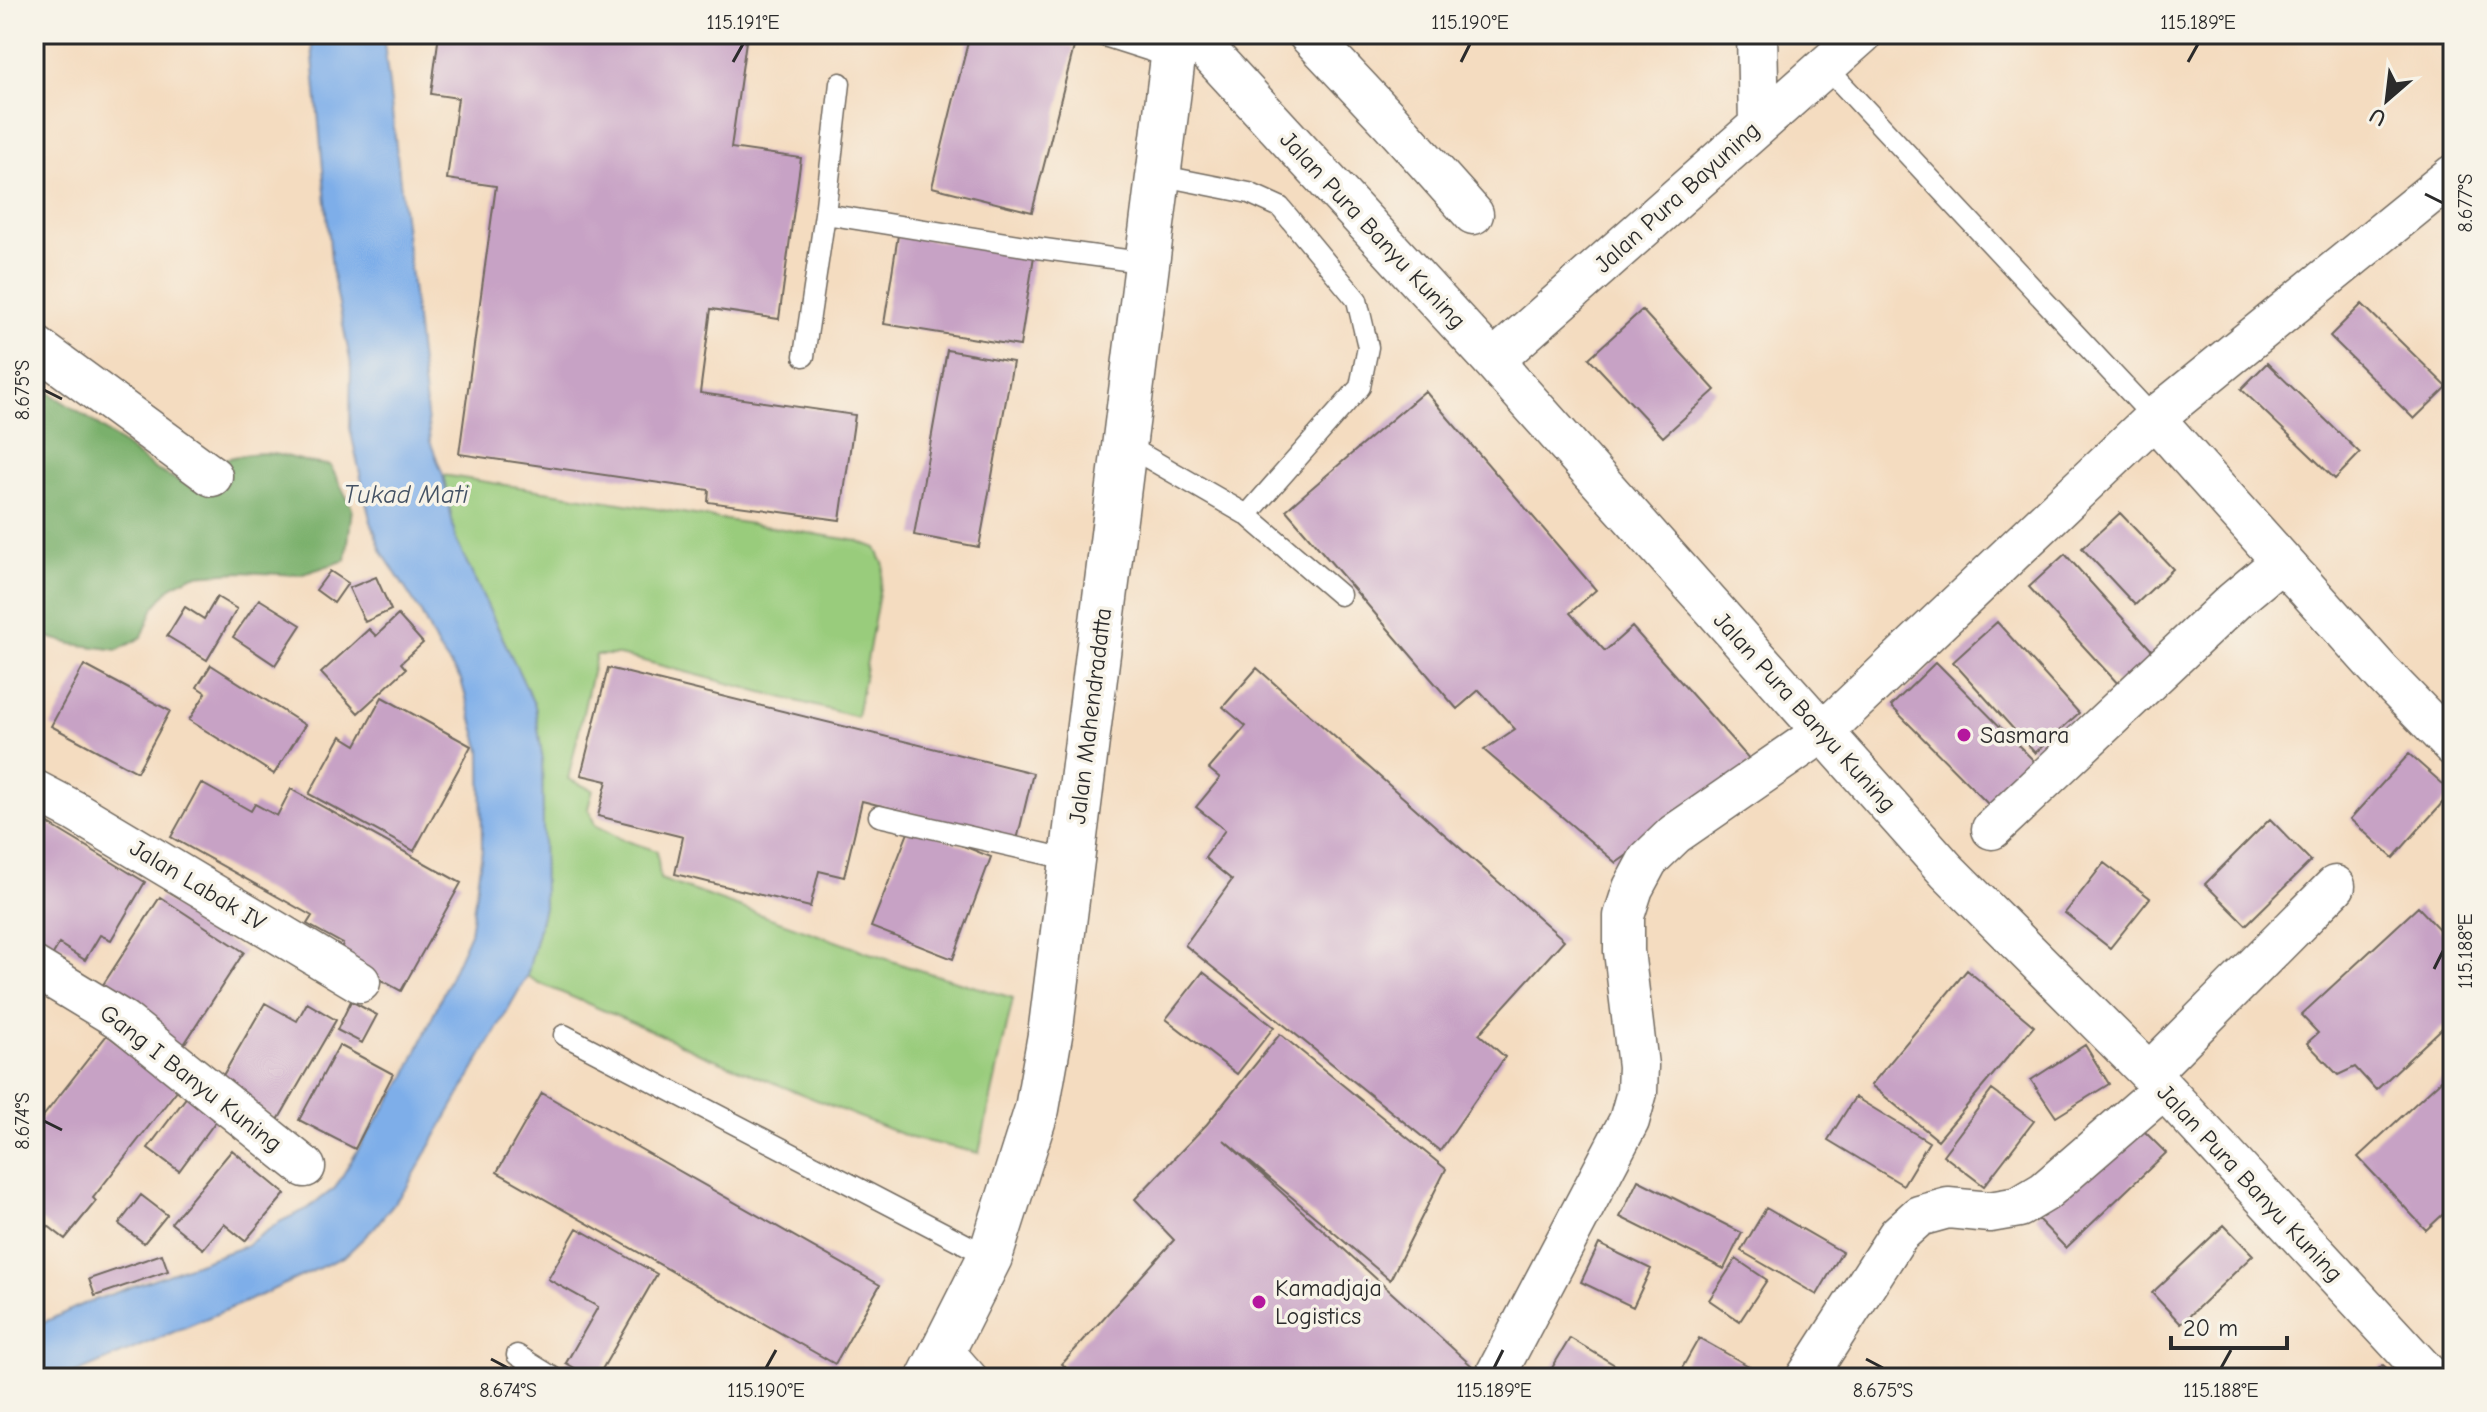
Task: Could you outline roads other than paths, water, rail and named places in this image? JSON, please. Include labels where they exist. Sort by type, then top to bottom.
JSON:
[{"type":"highway","name":"Jalan Mahendradatta","points":[[939,1360],[990,1257],[1037,1109],[1050,1035],[1158,175],[1180,42]]},
{"type":"street","points":[[1308,34],[1473,214]]},
{"type":"street","points":[[1757,34],[1759,124]]},
{"type":"street","name":"Jalan Pura Bayuning","points":[[1493,361],[1862,34]]},
{"type":"street","name":"Jalan Pura Banyu Kuning","points":[[1180,42],[1493,361],[1947,871],[2156,1081],[2431,1378]]},
{"type":"street","points":[[1494,1378],[1629,1121],[1637,1092],[1638,1066],[1624,951],[1624,916],[1633,888],[1648,860],[1675,834],[1823,732],[2154,418],[2453,175]]},
{"type":"street","points":[[34,345],[212,476]]},
{"type":"street","points":[[2154,418],[2382,673],[2453,746]]},
{"type":"street","points":[[1992,829],[2234,601],[2282,561]]},
{"type":"street","name":"Jalan Labak IV","points":[[34,790],[360,982]]},
{"type":"street","points":[[1806,1378],[1898,1235],[1919,1216],[1948,1208],[1990,1212],[2019,1207],[2044,1192],[2156,1081],[2335,886]]},
{"type":"street","name":"Gang I Banyu Kuning","points":[[34,967],[123,1021],[305,1167]]},
{"type":"lane","points":[[1098,34],[1180,42]]},
{"type":"lane","points":[[1825,66],[2154,418]]},
{"type":"lane","points":[[804,356],[840,83]]},
{"type":"lane","points":[[1158,175],[1249,193],[1280,207],[1357,300],[1368,347],[1360,387],[1247,515]]},
{"type":"lane","points":[[825,214],[1148,263]]},
{"type":"lane","points":[[1124,444],[1247,515],[1340,595]]},
{"type":"lane","points":[[879,816],[1072,860]]},
{"type":"lane","points":[[564,1035],[990,1257]]},
{"type":"lane","points":[[517,1355],[554,1378]]},
{"type":"lane","points":[[939,1360],[980,1378]]},
{"type":"water","name":"Tukad Mati","points":[[311,34],[383,34],[430,441],[443,475],[456,540],[535,706],[542,756],[544,907],[527,976],[407,1187],[374,1228],[345,1256],[257,1297],[64,1378],[34,1378],[34,1327],[81,1305],[245,1246],[281,1221],[307,1209],[335,1188],[405,1078],[470,933],[482,850],[481,751],[461,680],[438,648],[421,613],[382,552],[370,519],[350,428],[351,364],[332,270]]},
{"type":"place","name":"Sasmara","points":[[1964,735]]},
{"type":"place","name":"Kamadjaja Logistics","points":[[1259,1302]]}]
